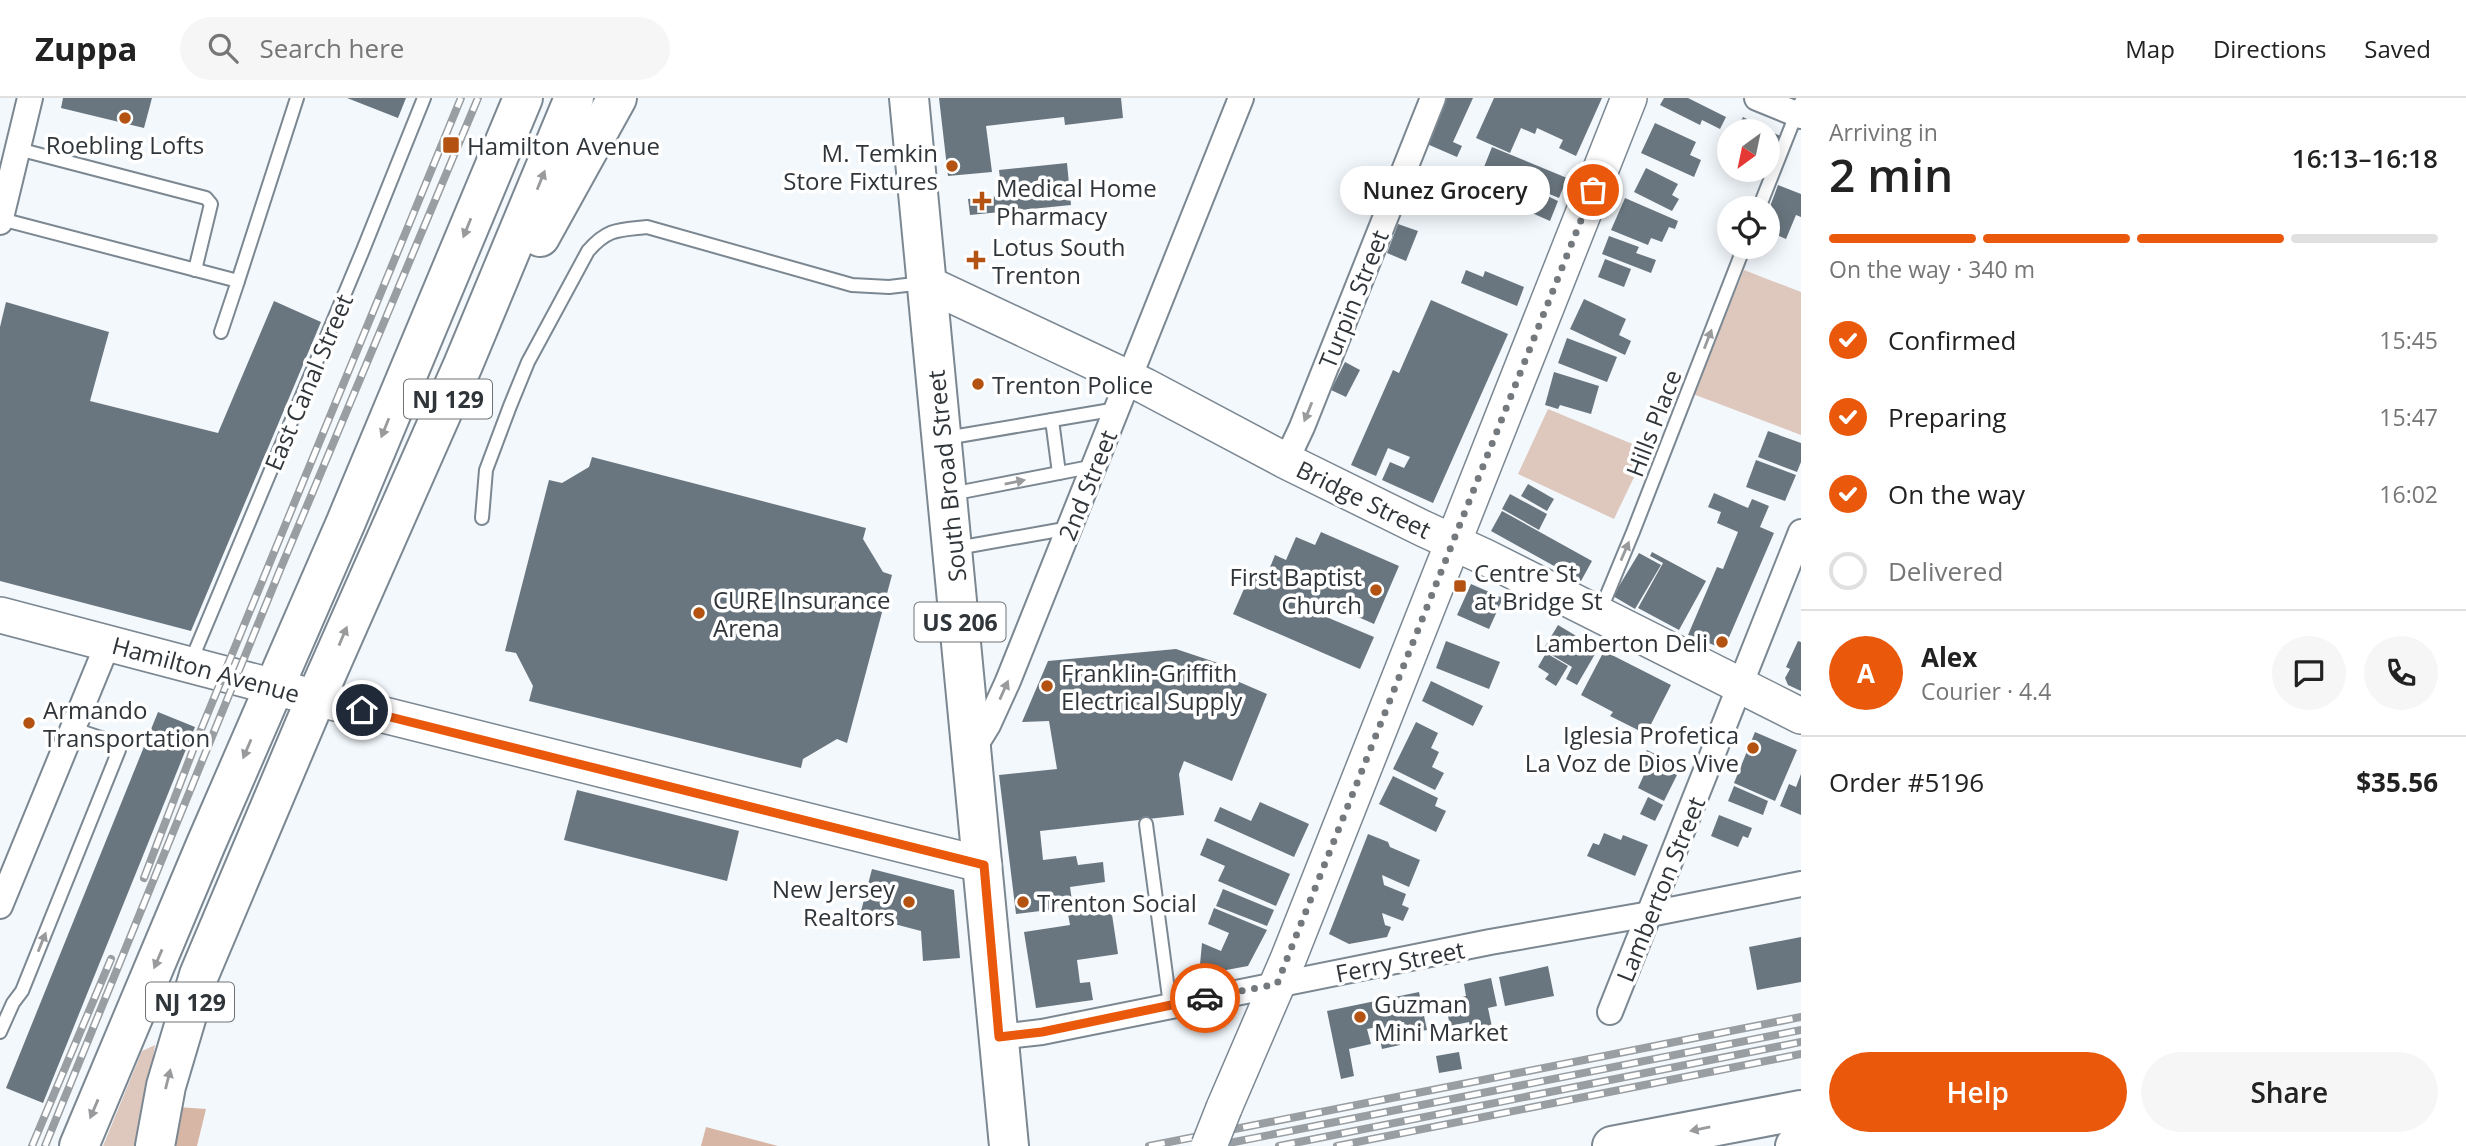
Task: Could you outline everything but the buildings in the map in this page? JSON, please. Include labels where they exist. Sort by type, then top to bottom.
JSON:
[{"type":"main road","name":"NJ 129","points":[[79,1146],[346,522],[523,98]]},
{"type":"main road","name":"NJ 129","points":[[155,1146],[166,1086],[199,975],[316,698],[463,365],[574,98]]},
{"type":"main road","points":[[463,365],[617,98]]},
{"type":"main road","name":"South Broad Street","points":[[909,98],[1009,1146]]},
{"type":"main road","points":[[1612,1146],[1790,1110]]},
{"type":"main road","points":[[1795,1146],[1801,1145]]},
{"type":"street","points":[[0,220],[30,98]]},
{"type":"street","name":"2nd Street","points":[[972,751],[988,726],[1008,681],[1241,98]]},
{"type":"street","name":"Turpin Street","points":[[1286,461],[1433,98]]},
{"type":"street","points":[[1209,1146],[1277,984],[1629,98]]},
{"type":"street","points":[[1757,98],[1799,111]]},
{"type":"street","name":"Bridge Street","points":[[926,283],[1124,394],[1286,461],[1801,716]]},
{"type":"street","name":"Lamberton Street","points":[[1610,1012],[1801,532]]},
{"type":"street","name":"Hamilton Avenue","points":[[0,615],[316,698],[984,865]]},
{"type":"street","points":[[0,906],[8,866],[74,729],[108,643]]},
{"type":"street","name":"Ferry Street","points":[[999,1037],[1042,1032],[1490,942],[1801,884]]},
{"type":"lane","points":[[221,332],[297,98]]},
{"type":"lane","name":"East Canal Street","points":[[189,665],[424,98]]},
{"type":"lane","points":[[1764,196],[1799,111]]},
{"type":"lane","points":[[18,149],[206,198],[211,204],[195,270]]},
{"type":"lane","points":[[0,220],[238,281]]},
{"type":"lane","points":[[482,518],[486,470],[514,395],[528,362],[588,251],[601,236],[647,227],[852,285],[889,287],[926,283]]},
{"type":"lane","name":"Hills Place","points":[[1599,614],[1739,259]]},
{"type":"lane","points":[[942,439],[1052,420],[1124,394]]},
{"type":"lane","points":[[1052,420],[1059,473]]},
{"type":"lane","points":[[947,495],[1095,466]]},
{"type":"lane","points":[[953,549],[1070,527]]},
{"type":"lane","points":[[0,1032],[7,1003],[22,991],[119,750],[116,743],[74,729]]},
{"type":"lane","points":[[1146,824],[1170,1005]]},
{"type":"shaded area","points":[[1744,270],[1801,292],[1801,435],[1693,394]]},
{"type":"shaded area","points":[[1548,409],[1647,450],[1614,519],[1518,474]]},
{"type":"shaded area","points":[[155,1045],[140,1146],[103,1146],[142,1051]]},
{"type":"shaded area","points":[[177,1107],[206,1109],[197,1146],[172,1146]]},
{"type":"shaded area","points":[[706,1127],[778,1146],[701,1146]]},
{"type":"railway","points":[[144,878],[198,737],[461,98]]},
{"type":"railway","points":[[45,1146],[280,570],[478,98]]},
{"type":"railway","points":[[32,1146],[111,959]]},
{"type":"railway","points":[[1149,1146],[1801,1017]]},
{"type":"railway","points":[[1214,1146],[1801,1030]]},
{"type":"railway","points":[[1279,1146],[1801,1042]]},
{"type":"railway","points":[[1337,1146],[1801,1054]]},
{"type":"way so far","points":[[1205,998],[1277,984],[1593,190]]},
{"type":"place","name":"Roebling Lofts","points":[[125,118]]},
{"type":"place","name":"Hamilton Avenue","points":[[451,145]]},
{"type":"place","name":"M. Temkin Store Fixtures","points":[[952,166]]},
{"type":"place","name":"Nunez Grocery","points":[[1593,190]]},
{"type":"place","name":"Medical Home Pharmacy","points":[[982,201]]},
{"type":"place","name":"Lotus South Trenton","points":[[976,260]]},
{"type":"place","name":"Trenton Police","points":[[978,384]]},
{"type":"place","name":"Centre St at Bridge St","points":[[1460,586]]},
{"type":"place","name":"First Baptist Church","points":[[1376,590]]},
{"type":"place","name":"CURE Insurance Arena","points":[[699,613]]},
{"type":"place","name":"Lamberton Deli","points":[[1722,642]]},
{"type":"place","name":"Franklin-Griffith Electrical Supply","points":[[1047,686]]},
{"type":"place","name":"Armando Transportation","points":[[29,723]]},
{"type":"place","name":"Iglesia Profetica La Voz de Dios Vive","points":[[1753,748]]},
{"type":"place","name":"New Jersey Realtors","points":[[909,902]]},
{"type":"place","name":"Trenton Social","points":[[1023,902]]},
{"type":"place","name":"Guzman Mini Market","points":[[1360,1017]]},
{"type":"route","points":[[362,710],[984,865],[999,1037],[1042,1032],[1205,998]]}]
